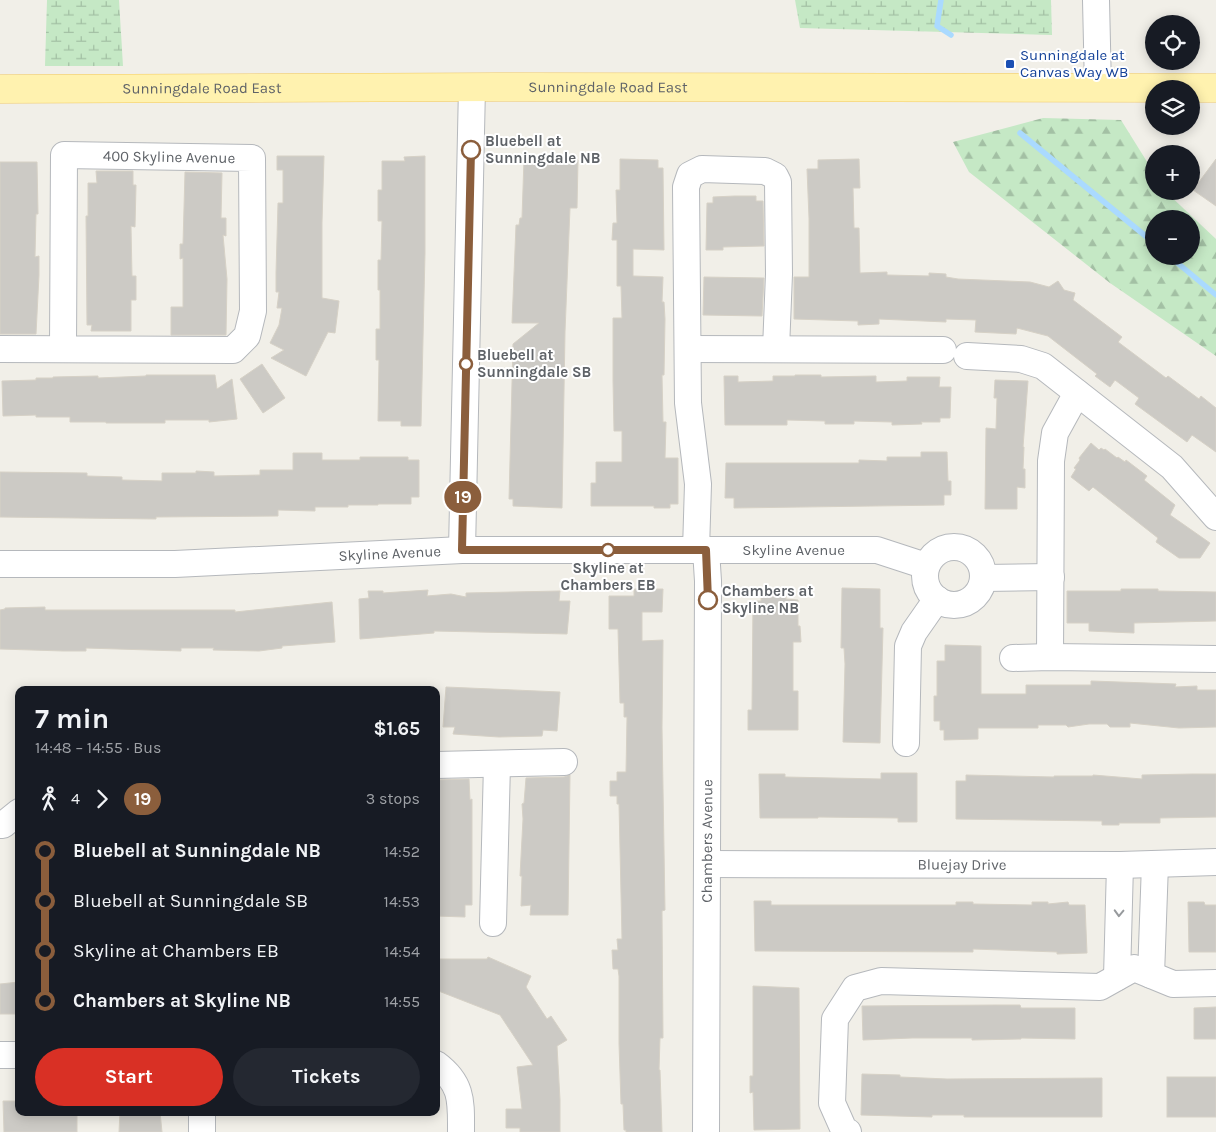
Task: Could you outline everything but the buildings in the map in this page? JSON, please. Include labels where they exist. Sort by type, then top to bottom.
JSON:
[{"type":"main road","name":"Sunningdale Road East","points":[[0,89],[472,87],[1216,88]]},
{"type":"street","points":[[1096,0],[1098,88]]},
{"type":"street","points":[[462,550],[472,87]]},
{"type":"street","name":"400 Skyline Avenue","points":[[0,349],[232,350],[247,336],[253,311],[252,158],[64,155],[63,349]]},
{"type":"street","name":"Chambers Avenue","points":[[706,1132],[708,581],[701,550],[698,484],[688,403],[686,187],[690,175],[702,169],[765,171],[775,176],[778,182],[776,349]]},
{"type":"street","points":[[688,349],[955,353],[1020,359],[1043,366],[1172,467],[1216,516]]},
{"type":"street","points":[[1050,657],[1051,461],[1055,433],[1077,393]]},
{"type":"street","points":[[960,546],[973,552],[982,564],[984,578],[981,589],[974,598],[964,604],[953,606],[942,603],[932,596],[925,582],[926,566],[934,554],[946,547],[960,546]]},
{"type":"street","name":"Skyline Avenue","points":[[0,564],[175,564],[462,550],[877,550],[926,566]]},
{"type":"street","points":[[984,578],[1050,577]]},
{"type":"street","points":[[906,743],[908,646],[914,632],[937,600]]},
{"type":"street","points":[[1013,658],[1216,659]]},
{"type":"street","points":[[440,765],[564,762]]},
{"type":"street","points":[[493,923],[497,764]]},
{"type":"street","points":[[0,802],[15,807]]},
{"type":"street","points":[[0,825],[3,825],[15,815]]},
{"type":"street","name":"Bluejay Drive","points":[[707,864],[1155,864],[1216,862]]},
{"type":"street","points":[[1117,977],[1120,864]]},
{"type":"street","points":[[1151,975],[1155,864]]},
{"type":"street","points":[[848,1132],[844,1130],[832,1102],[835,1019],[855,988],[881,981],[1100,987],[1134,968],[1173,984],[1216,983]]},
{"type":"street","points":[[0,1055],[15,1055]]},
{"type":"street","points":[[440,1067],[448,1073],[461,1098],[461,1132]]},
{"type":"street","points":[[202,1116],[202,1132]]},
{"type":"green space","points":[[47,0],[119,0],[123,66],[45,66]]},
{"type":"green space","points":[[795,0],[1051,0],[1052,35],[800,28]]},
{"type":"green space","points":[[1043,118],[1121,120],[1145,159],[1145,200],[1175,200],[1185,210],[1145,210],[1145,265],[1200,265],[1200,224],[1216,239],[1216,356],[1110,283],[969,172],[953,142]]},
{"type":"waterway","points":[[941,0],[937,26],[951,35]]},
{"type":"waterway","points":[[1020,133],[1145,236]]},
{"type":"waterway","points":[[1180,265],[1216,295]]},
{"type":"bus line","name":"19","points":[[471,150],[462,550],[706,550],[708,600]]},
{"type":"place","name":"Sunningdale at Canvas Way WB","points":[[1010,64]]},
{"type":"place","name":"Bluebell at Sunningdale NB","points":[[471,150]]},
{"type":"place","name":"Bluebell at Sunningdale SB","points":[[466,364]]},
{"type":"place","name":"Skyline at Chambers EB","points":[[608,550]]},
{"type":"place","name":"Chambers at Skyline NB","points":[[708,600]]}]
